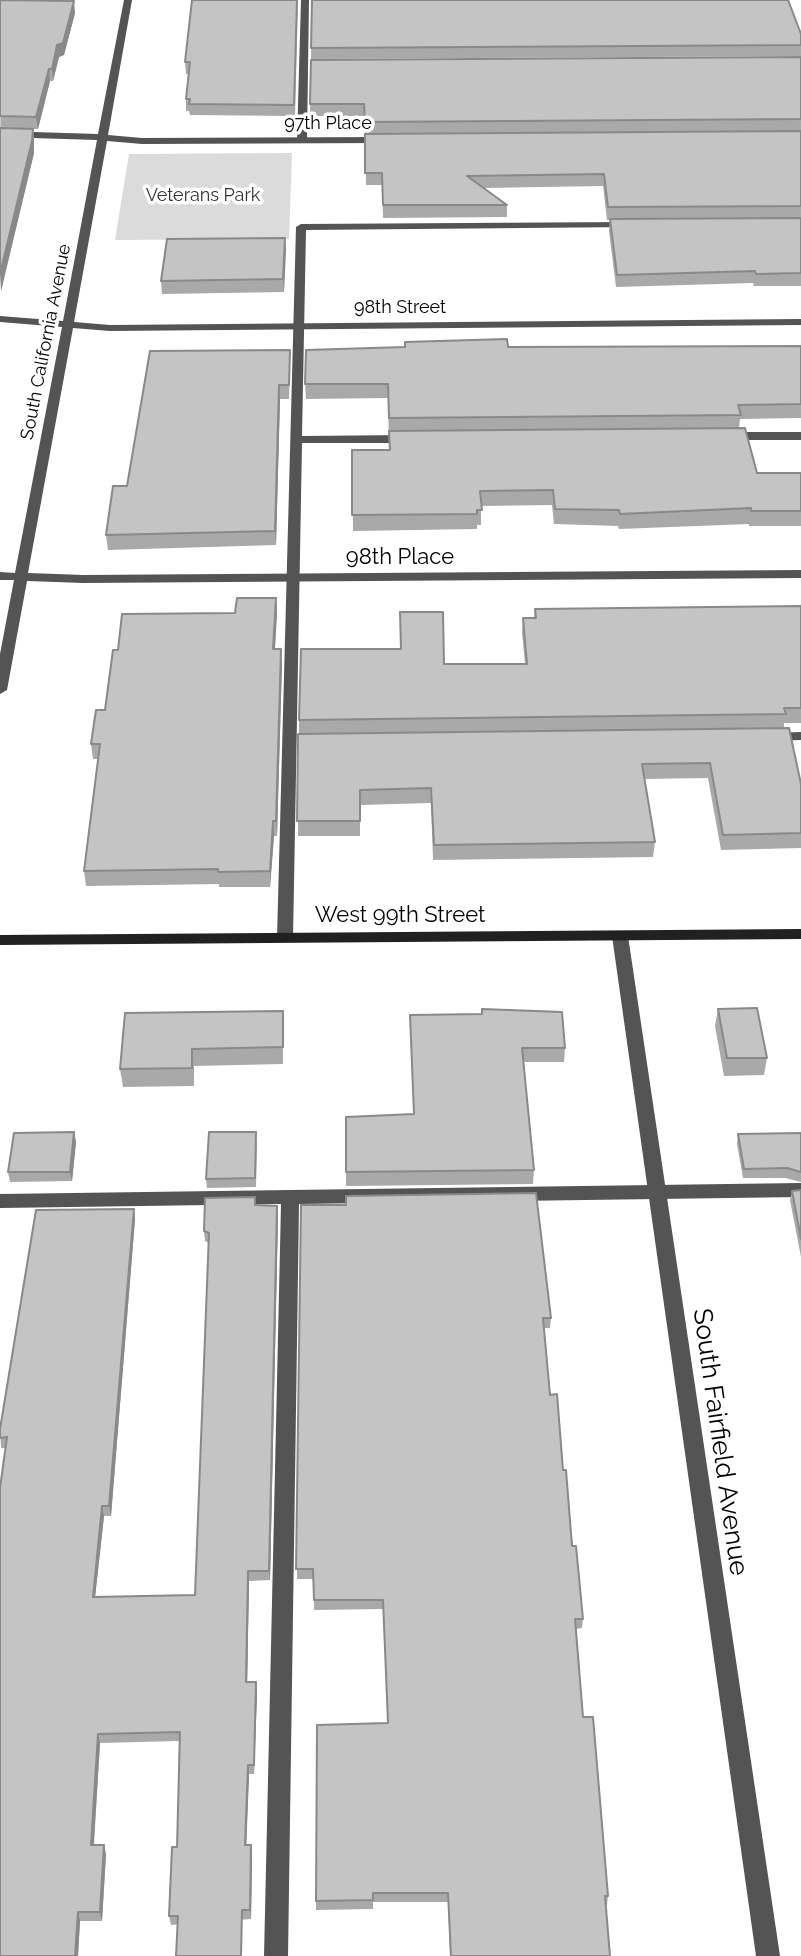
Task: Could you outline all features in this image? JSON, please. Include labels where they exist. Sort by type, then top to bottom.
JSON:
[{"type":"street","name":"South California Avenue","points":[[0,690],[128,0]]},
{"type":"street","points":[[302,140],[305,0]]},
{"type":"street","points":[[303,65],[319,65]]},
{"type":"street","name":"97th Place","points":[[0,134],[142,141],[395,140]]},
{"type":"street","points":[[285,938],[297,742],[292,577],[301,227],[645,225]]},
{"type":"street","name":"98th Street","points":[[0,319],[110,328],[801,322]]},
{"type":"street","points":[[706,436],[801,436]]},
{"type":"street","points":[[296,440],[422,439]]},
{"type":"street","name":"98th Place","points":[[0,576],[801,574]]},
{"type":"street","points":[[754,737],[801,736]]},
{"type":"street","name":"West 99th Street","points":[[0,940],[801,934]]},
{"type":"street","name":"South Fairfield Avenue","points":[[620,936],[768,1956]]},
{"type":"street","points":[[0,1201],[801,1190]]},
{"type":"street","points":[[276,1956],[290,1196]]},
{"type":"green space","name":"Veterans Park","points":[[292,153],[289,239],[115,240],[129,154]]},
{"type":"building","points":[[0,0],[74,1],[63,43],[57,45],[36,117],[0,116]]},
{"type":"building","points":[[192,0],[297,0],[294,105],[189,104],[190,99],[186,99],[190,62],[185,62]]},
{"type":"building","points":[[312,0],[788,0],[801,34],[801,45],[311,48]]},
{"type":"building","points":[[801,57],[801,119],[365,122],[364,104],[310,104],[311,60]]},
{"type":"building","points":[[0,128],[33,129],[0,274]]},
{"type":"building","points":[[801,131],[801,206],[608,207],[604,174],[467,176],[507,205],[383,205],[382,173],[365,173],[365,134]]},
{"type":"building","points":[[801,218],[801,273],[756,274],[755,271],[617,275],[610,219]]},
{"type":"building","points":[[285,238],[283,279],[161,281],[167,239]]},
{"type":"building","points":[[507,339],[508,347],[801,346],[801,404],[738,405],[741,415],[389,418],[388,384],[305,384],[306,350],[405,347],[405,342]]},
{"type":"building","points":[[290,350],[289,385],[279,385],[275,531],[106,535],[113,486],[127,486],[150,351]]},
{"type":"building","points":[[745,428],[757,473],[801,473],[801,511],[751,511],[751,508],[620,514],[619,510],[555,509],[553,490],[480,491],[482,510],[477,510],[477,514],[352,515],[352,450],[390,450],[389,431]]},
{"type":"building","points":[[237,598],[276,598],[273,649],[281,649],[276,821],[273,821],[270,871],[84,871],[100,744],[91,744],[96,710],[105,710],[113,650],[118,650],[122,614],[235,613]]},
{"type":"building","points":[[801,606],[801,708],[784,708],[786,714],[299,720],[301,649],[401,649],[400,612],[443,612],[444,664],[527,664],[523,618],[536,618],[535,609]]},
{"type":"building","points":[[789,728],[801,784],[801,833],[723,835],[710,763],[642,764],[655,842],[434,845],[431,788],[360,790],[360,821],[297,821],[298,734]]},
{"type":"building","points":[[757,1008],[767,1058],[727,1058],[718,1009]]},
{"type":"building","points":[[482,1009],[562,1012],[565,1048],[522,1048],[534,1170],[346,1172],[346,1117],[414,1114],[410,1015],[482,1014]]},
{"type":"building","points":[[283,1011],[283,1047],[192,1049],[192,1068],[120,1069],[125,1013]]},
{"type":"building","points":[[74,1132],[70,1172],[8,1172],[14,1133]]},
{"type":"building","points":[[209,1132],[256,1132],[255,1178],[206,1179]]},
{"type":"building","points":[[801,1133],[801,1172],[787,1168],[744,1169],[738,1134]]},
{"type":"building","points":[[801,1190],[801,1239],[792,1191]]},
{"type":"building","points":[[536,1193],[551,1318],[543,1318],[550,1395],[557,1394],[563,1470],[566,1470],[572,1546],[576,1546],[583,1619],[575,1619],[583,1717],[593,1717],[610,1956],[451,1956],[448,1893],[373,1893],[373,1900],[316,1901],[317,1725],[388,1723],[383,1600],[314,1600],[313,1569],[296,1569],[301,1205],[346,1205],[346,1196]]},
{"type":"building","points":[[255,1197],[255,1205],[277,1206],[269,1571],[248,1571],[246,1682],[256,1682],[254,1765],[248,1765],[245,1845],[251,1845],[250,1910],[242,1910],[241,1956],[176,1956],[178,1916],[169,1916],[172,1847],[177,1847],[180,1732],[98,1734],[91,1845],[104,1845],[100,1912],[78,1912],[75,1956],[0,1956],[0,1488],[7,1437],[0,1438],[0,1429],[36,1210],[134,1209],[109,1506],[102,1506],[93,1597],[195,1595],[209,1233],[204,1231],[205,1198]]}]
